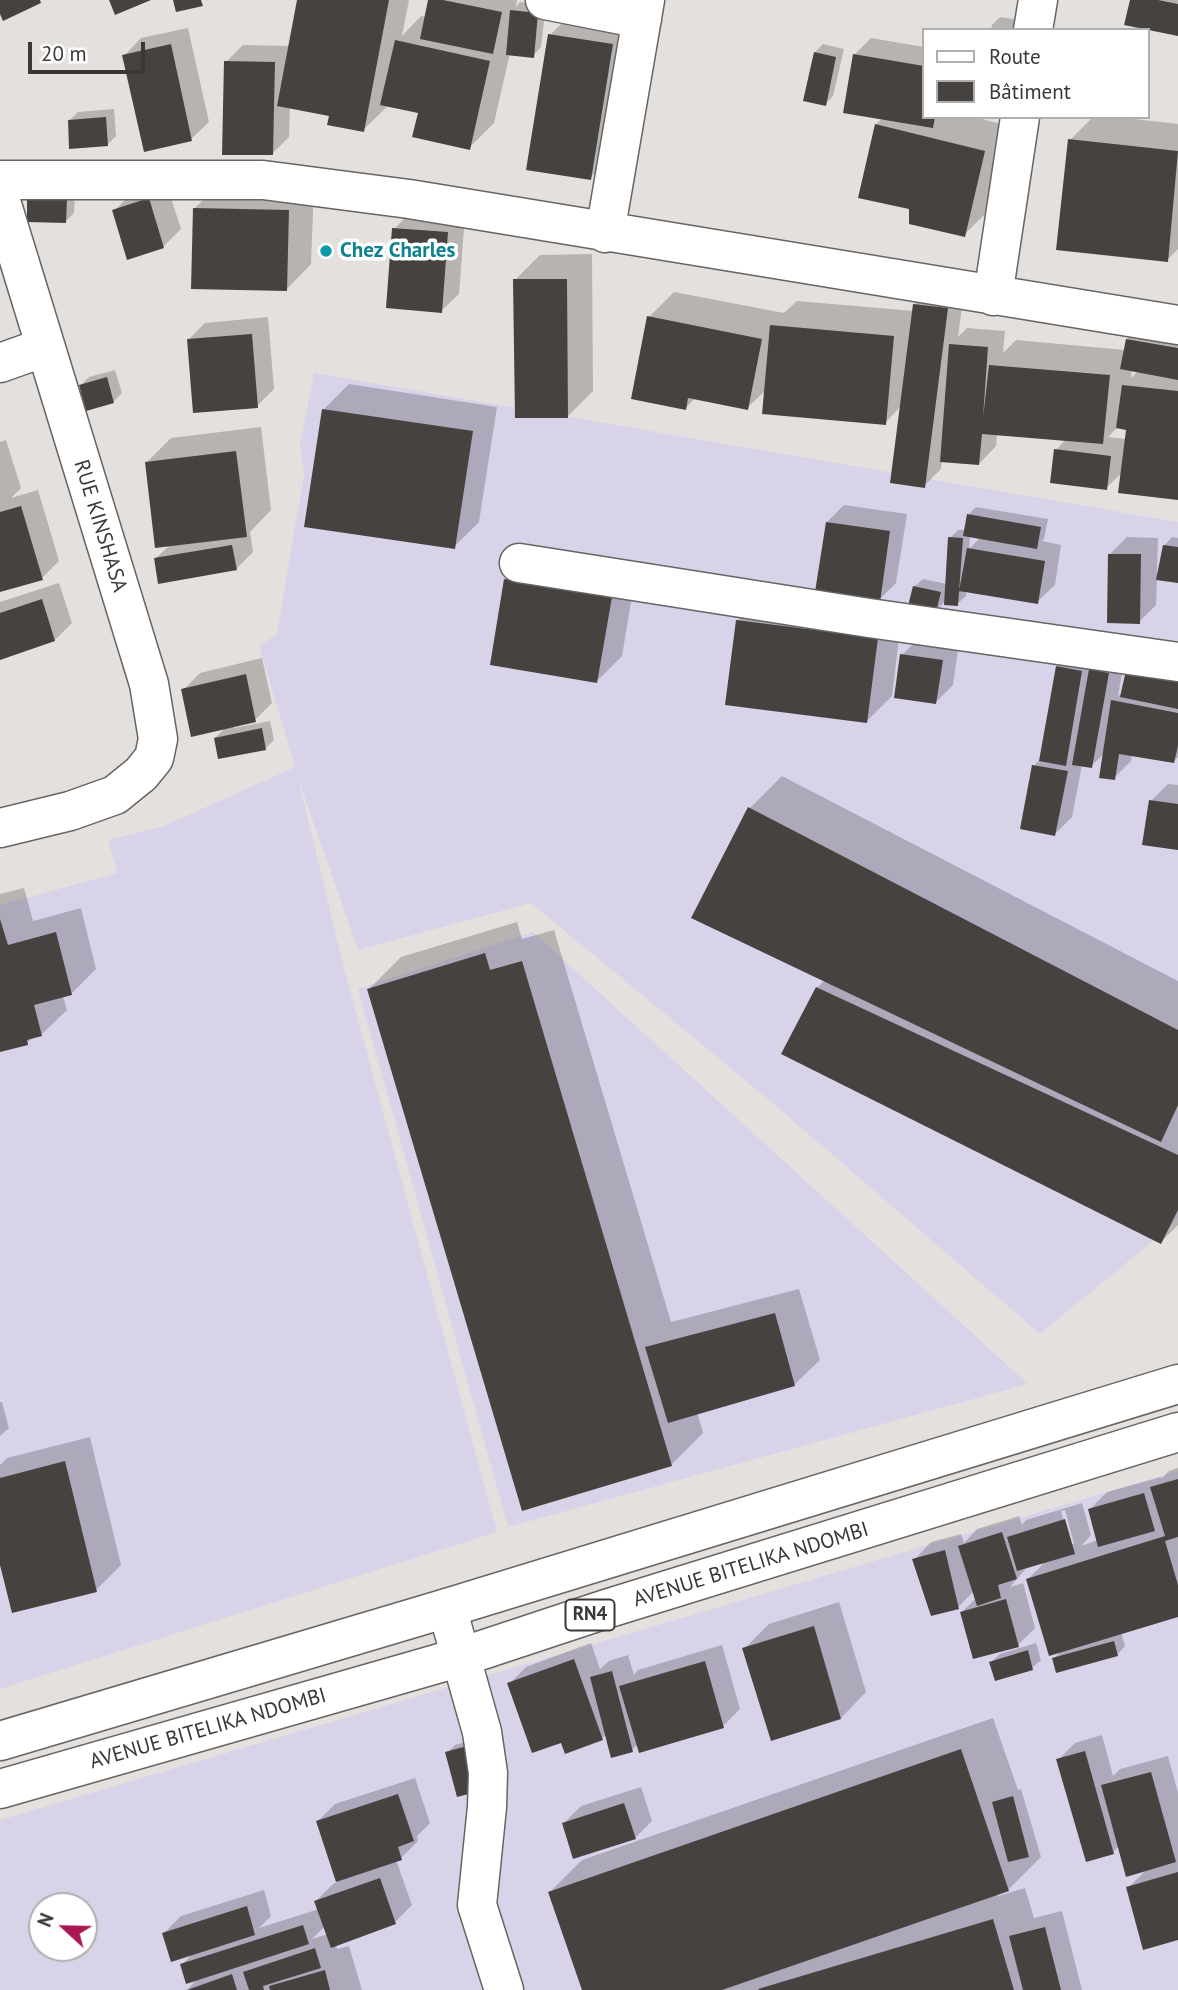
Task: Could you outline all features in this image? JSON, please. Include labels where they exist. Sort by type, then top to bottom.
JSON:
[{"type":"main road","points":[[545,0],[644,10],[605,233]]},
{"type":"main road","points":[[1033,28],[1038,0]]},
{"type":"main road","points":[[993,296],[1020,119]]},
{"type":"main road","points":[[0,180],[263,180],[409,199],[1178,325]]},
{"type":"main road","name":"RUE KINSHASA","points":[[0,198],[149,684],[158,739],[154,758],[141,774],[115,795],[70,811],[0,828]]},
{"type":"main road","points":[[0,363],[45,348]]},
{"type":"main road","points":[[519,564],[1178,662]]},
{"type":"main road","name":"RN4","points":[[0,1741],[447,1608],[1178,1384]]},
{"type":"main road","name":"AVENUE BITELIKA NDOMBI","points":[[0,1789],[461,1657],[606,1609],[1178,1432]]},
{"type":"main road","points":[[447,1608],[482,1732],[488,1773],[477,1905],[504,1990]]},
{"type":"shaded area","points":[[314,373],[1178,522],[1178,1218],[1040,1334],[776,1106],[531,903],[358,950],[298,778],[344,968],[497,1532],[0,1689],[0,905],[117,873],[108,840],[164,826],[295,767],[259,646],[277,634],[304,474],[300,444]]},
{"type":"shaded area","points":[[533,932],[1028,1384],[508,1527],[358,989]]},
{"type":"shaded area","points":[[1178,1471],[1178,1990],[0,1990],[0,1820]]},
{"type":"building","points":[[0,0],[40,0],[41,3],[3,21]]},
{"type":"building","points":[[109,0],[151,0],[115,15]]},
{"type":"building","points":[[173,0],[201,0],[203,6],[176,12]]},
{"type":"building","points":[[297,0],[389,0],[364,132],[327,125],[329,116],[277,106]]},
{"type":"building","points":[[428,0],[443,0],[502,12],[493,54],[420,39]]},
{"type":"building","points":[[1130,0],[1158,0],[1178,4],[1178,36],[1150,30],[1150,28],[1124,25]]},
{"type":"building","points":[[510,10],[538,13],[534,58],[506,55]]},
{"type":"building","points":[[548,34],[613,44],[591,180],[526,170]]},
{"type":"building","points":[[395,40],[490,61],[470,150],[412,137],[418,113],[380,105]]},
{"type":"building","points":[[171,44],[192,141],[144,152],[122,55]]},
{"type":"building","points":[[814,52],[836,57],[826,106],[803,101]]},
{"type":"building","points":[[853,54],[922,66],[922,119],[935,119],[933,128],[843,113]]},
{"type":"building","points":[[224,61],[275,62],[273,155],[222,155]]},
{"type":"building","points":[[106,117],[108,146],[69,149],[68,120]]},
{"type":"building","points":[[875,124],[985,151],[965,237],[909,224],[909,209],[858,198]]},
{"type":"building","points":[[1068,139],[1178,151],[1168,262],[1056,250]]},
{"type":"building","points":[[27,197],[67,198],[66,223],[27,222]]},
{"type":"building","points":[[149,198],[164,248],[127,260],[112,210]]},
{"type":"building","points":[[193,208],[289,210],[287,291],[191,289]]},
{"type":"building","points":[[392,228],[448,232],[442,313],[386,308]]},
{"type":"building","points":[[513,279],[567,279],[568,418],[515,418]]},
{"type":"building","points":[[913,304],[948,308],[925,488],[890,483]]},
{"type":"building","points":[[647,316],[762,339],[748,410],[688,398],[686,410],[631,399]]},
{"type":"building","points":[[770,325],[894,336],[886,425],[762,414]]},
{"type":"building","points":[[252,334],[258,408],[193,413],[187,339]]},
{"type":"building","points":[[1126,339],[1178,348],[1178,380],[1120,369]]},
{"type":"building","points":[[949,344],[988,347],[983,418],[989,365],[1110,375],[1103,444],[982,434],[979,465],[940,462]]},
{"type":"building","points":[[107,377],[114,403],[86,411],[79,385]]},
{"type":"building","points":[[1122,385],[1178,391],[1178,500],[1118,493],[1126,430],[1116,428]]},
{"type":"building","points":[[322,409],[473,431],[455,549],[304,527]]},
{"type":"building","points":[[1054,449],[1111,456],[1107,490],[1050,483]]},
{"type":"building","points":[[236,451],[247,537],[155,548],[145,462]]},
{"type":"building","points":[[21,506],[43,580],[0,592],[0,512]]},
{"type":"building","points":[[967,514],[1041,527],[1037,549],[963,536]]},
{"type":"building","points":[[826,522],[890,531],[880,602],[815,592]]},
{"type":"building","points":[[948,537],[963,538],[958,606],[944,605]]},
{"type":"building","points":[[232,545],[237,570],[158,584],[154,558]]},
{"type":"building","points":[[1163,545],[1178,547],[1178,583],[1156,580]]},
{"type":"building","points":[[967,548],[1045,561],[1038,604],[959,591]]},
{"type":"building","points":[[1108,554],[1141,554],[1140,624],[1107,623]]},
{"type":"building","points":[[504,579],[612,597],[597,683],[490,665]]},
{"type":"building","points":[[913,586],[941,592],[936,612],[908,606]]},
{"type":"building","points":[[42,599],[55,641],[0,660],[0,613]]},
{"type":"building","points":[[736,620],[878,638],[867,723],[725,705]]},
{"type":"building","points":[[900,654],[943,660],[936,704],[894,698]]},
{"type":"building","points":[[1056,666],[1082,671],[1066,766],[1039,761]]},
{"type":"building","points":[[1127,666],[1178,677],[1178,709],[1120,697]]},
{"type":"building","points":[[1089,669],[1109,673],[1092,768],[1072,765]]},
{"type":"building","points":[[246,674],[256,722],[191,737],[181,689]]},
{"type":"building","points":[[1111,700],[1178,713],[1178,746],[1174,763],[1119,754],[1115,780],[1099,778]]},
{"type":"building","points":[[262,728],[266,750],[218,759],[214,738]]},
{"type":"building","points":[[1032,765],[1068,771],[1055,836],[1020,829]]},
{"type":"building","points":[[1149,800],[1178,804],[1178,850],[1142,845]]},
{"type":"building","points":[[748,807],[1178,1030],[1178,1105],[1161,1142],[691,918]]},
{"type":"building","points":[[0,919],[8,945],[56,932],[72,995],[34,1005],[42,1036],[27,1040],[28,1045],[0,1052]]},
{"type":"building","points":[[485,953],[490,970],[522,961],[672,1466],[522,1511],[367,989]]},
{"type":"building","points":[[816,987],[1178,1155],[1178,1210],[1161,1244],[781,1054]]},
{"type":"building","points":[[775,1313],[795,1386],[668,1423],[645,1347]]},
{"type":"building","points":[[65,1461],[97,1592],[12,1613],[0,1565],[0,1478]]},
{"type":"building","points":[[1178,1479],[1178,1537],[1165,1541],[1178,1585],[1178,1617],[1049,1656],[1026,1579],[1165,1536],[1150,1487]]},
{"type":"building","points":[[1144,1493],[1155,1531],[1098,1547],[1088,1509]]},
{"type":"building","points":[[1065,1519],[1075,1554],[1017,1571],[1007,1537]]},
{"type":"building","points":[[1002,1532],[1017,1579],[998,1585],[1001,1598],[977,1606],[958,1546]]},
{"type":"building","points":[[945,1550],[959,1609],[931,1616],[912,1559]]},
{"type":"building","points":[[1006,1599],[1019,1647],[973,1659],[960,1612]]},
{"type":"building","points":[[814,1626],[841,1719],[771,1741],[742,1648]]},
{"type":"building","points":[[1114,1641],[1118,1656],[1056,1673],[1052,1658]]},
{"type":"building","points":[[1028,1650],[1033,1670],[995,1681],[989,1662]]},
{"type":"building","points":[[574,1659],[603,1740],[565,1754],[561,1743],[532,1753],[507,1683]]},
{"type":"building","points":[[705,1661],[724,1728],[639,1753],[619,1686]]},
{"type":"building","points":[[612,1671],[633,1752],[611,1758],[590,1677]]},
{"type":"building","points":[[471,1745],[484,1790],[457,1797],[445,1752]]},
{"type":"building","points":[[961,1749],[1009,1891],[722,1990],[582,1990],[548,1892]]},
{"type":"building","points":[[1085,1751],[1114,1854],[1086,1862],[1056,1759]]},
{"type":"building","points":[[1151,1772],[1176,1862],[1126,1877],[1101,1785]]},
{"type":"building","points":[[398,1794],[414,1841],[398,1847],[402,1860],[336,1882],[316,1821]]},
{"type":"building","points":[[1013,1796],[1029,1857],[1008,1862],[992,1802]]},
{"type":"building","points":[[624,1803],[636,1839],[573,1859],[562,1823]]},
{"type":"building","points":[[1178,1872],[1178,1940],[1143,1950],[1126,1887]]},
{"type":"building","points":[[380,1878],[396,1924],[331,1948],[314,1901]]},
{"type":"building","points":[[247,1906],[255,1935],[171,1962],[162,1933]]},
{"type":"building","points":[[993,1919],[1014,1990],[758,1989]]},
{"type":"building","points":[[303,1925],[309,1944],[186,1984],[180,1964]]},
{"type":"building","points":[[1045,1927],[1061,1990],[1023,1990],[1009,1936]]},
{"type":"building","points":[[315,1948],[321,1968],[263,1986],[264,1990],[249,1990],[243,1972]]},
{"type":"building","points":[[325,1970],[330,1990],[270,1990],[269,1986]]},
{"type":"building","points":[[232,1974],[237,1990],[187,1990]]},
{"type":"place","name":"Chez Charles","points":[[326,251]]}]
